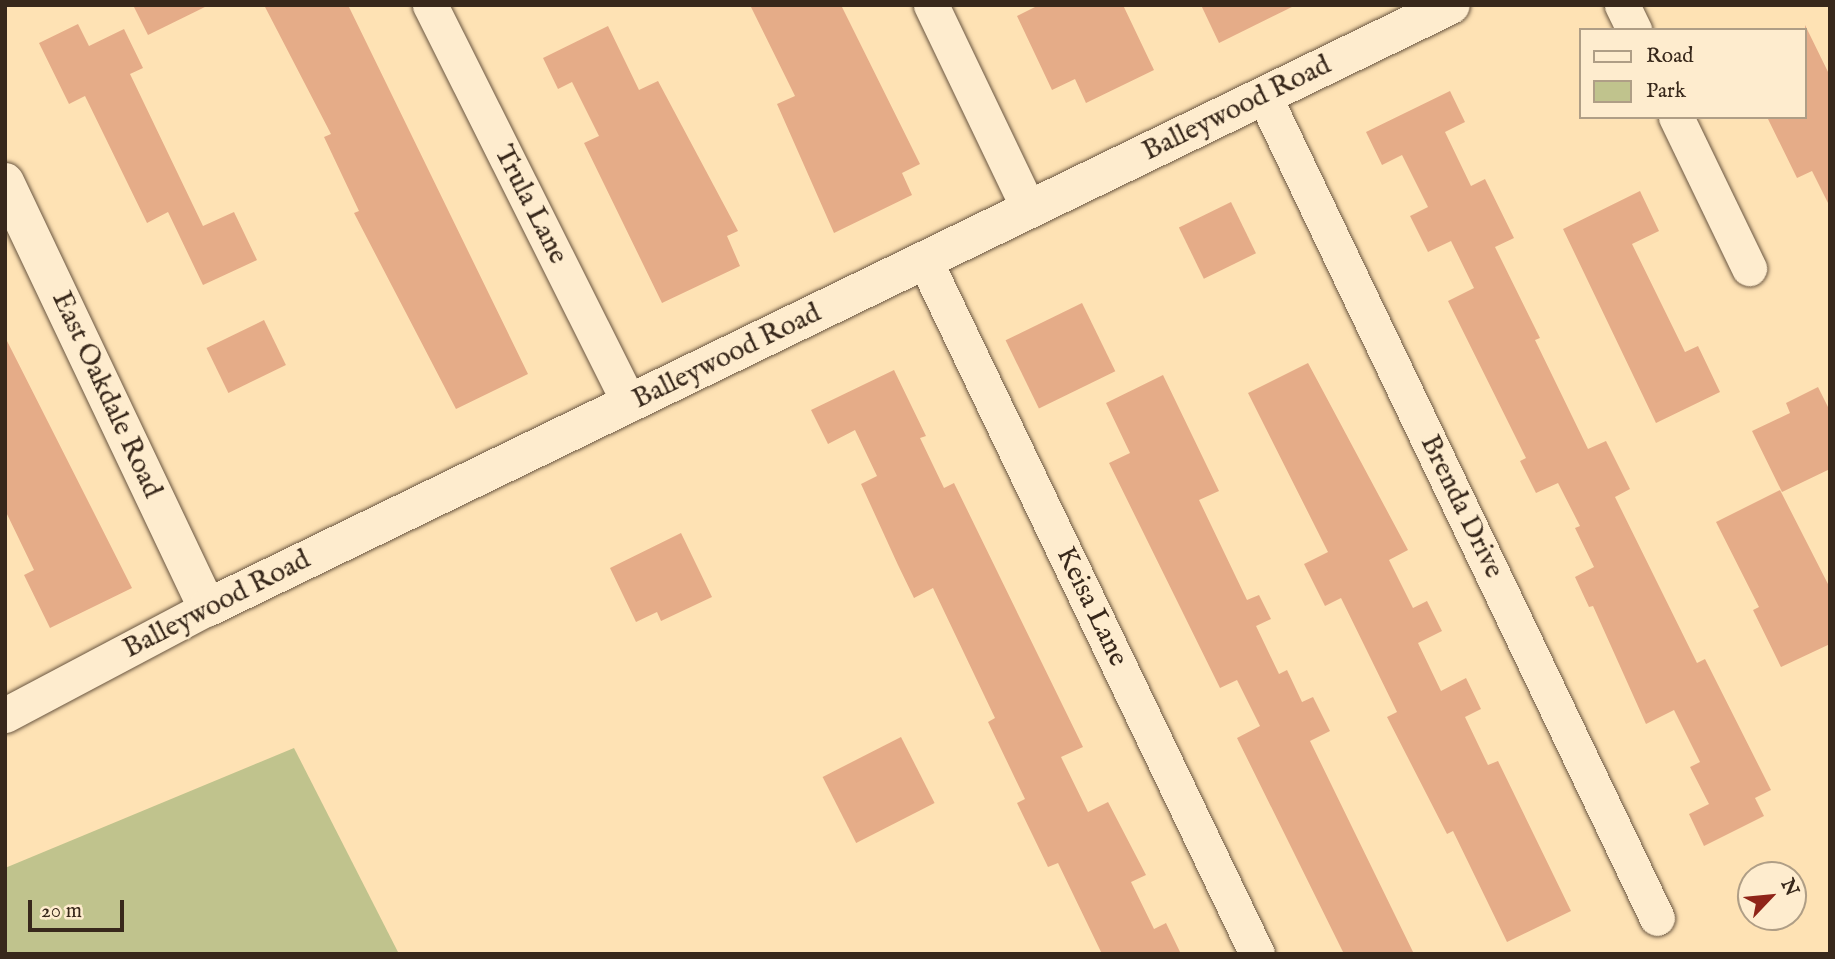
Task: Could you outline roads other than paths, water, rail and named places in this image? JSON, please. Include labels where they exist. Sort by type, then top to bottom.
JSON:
[{"type":"street","name":"Trula Lane","points":[[430,5],[630,404]]},
{"type":"street","points":[[931,5],[1029,210]]},
{"type":"street","name":"Balleywood Road","points":[[5,715],[207,608],[1451,5]]},
{"type":"street","points":[[1622,5],[1633,28]]},
{"type":"street","name":"Brenda Drive","points":[[1264,96],[1657,918]]},
{"type":"street","points":[[1677,119],[1749,268]]},
{"type":"street","name":"East Oakdale Road","points":[[5,182],[207,608]]},
{"type":"street","name":"Keisa Lane","points":[[925,261],[1256,954]]}]
